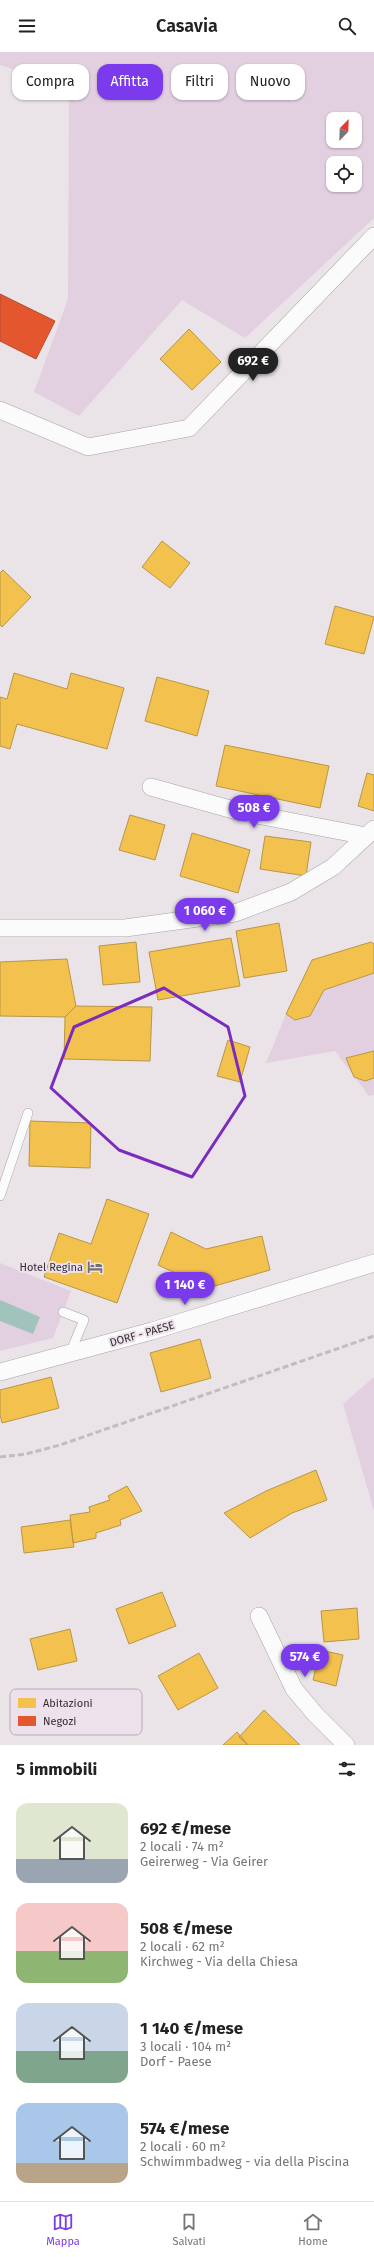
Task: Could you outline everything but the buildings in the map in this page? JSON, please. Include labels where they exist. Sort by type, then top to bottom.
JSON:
[{"type":"street","points":[[0,410],[88,447],[189,428],[374,236]]},
{"type":"street","points":[[150,786],[238,811],[370,833]]},
{"type":"street","points":[[0,928],[125,928],[235,913],[291,892],[333,867],[370,833]]},
{"type":"street","name":"DORF - PAESE","points":[[0,1372],[152,1331],[374,1263]]},
{"type":"street","points":[[259,1616],[294,1690],[315,1714],[346,1745]]},
{"type":"lane","points":[[0,1196],[28,1112]]},
{"type":"lane","points":[[63,1312],[84,1320],[70,1354]]},
{"type":"highlighted area","points":[[164,988],[228,1027],[245,1096],[192,1177],[119,1150],[51,1088],[74,1027]]},
{"type":"shaded area","points":[[0,52],[374,52],[374,218],[245,338],[182,300],[79,416],[34,392],[68,299],[69,100],[89,100],[89,64],[12,64],[12,69],[0,65]]},
{"type":"shaded area","points":[[374,973],[374,1095],[369,1096],[335,1051],[266,1063],[286,1014],[295,1020],[310,1016],[324,990]]},
{"type":"shaded area","points":[[0,1263],[71,1291],[53,1338],[0,1351]]},
{"type":"shaded area","points":[[0,1300],[40,1317],[33,1334],[0,1321]]},
{"type":"shaded area","points":[[374,1377],[374,1511],[343,1404]]},
{"type":"railway","points":[[0,1457],[26,1454],[60,1445],[374,1336]]},
{"type":"place","name":"Hotel Regina","points":[[95,1267]]}]
